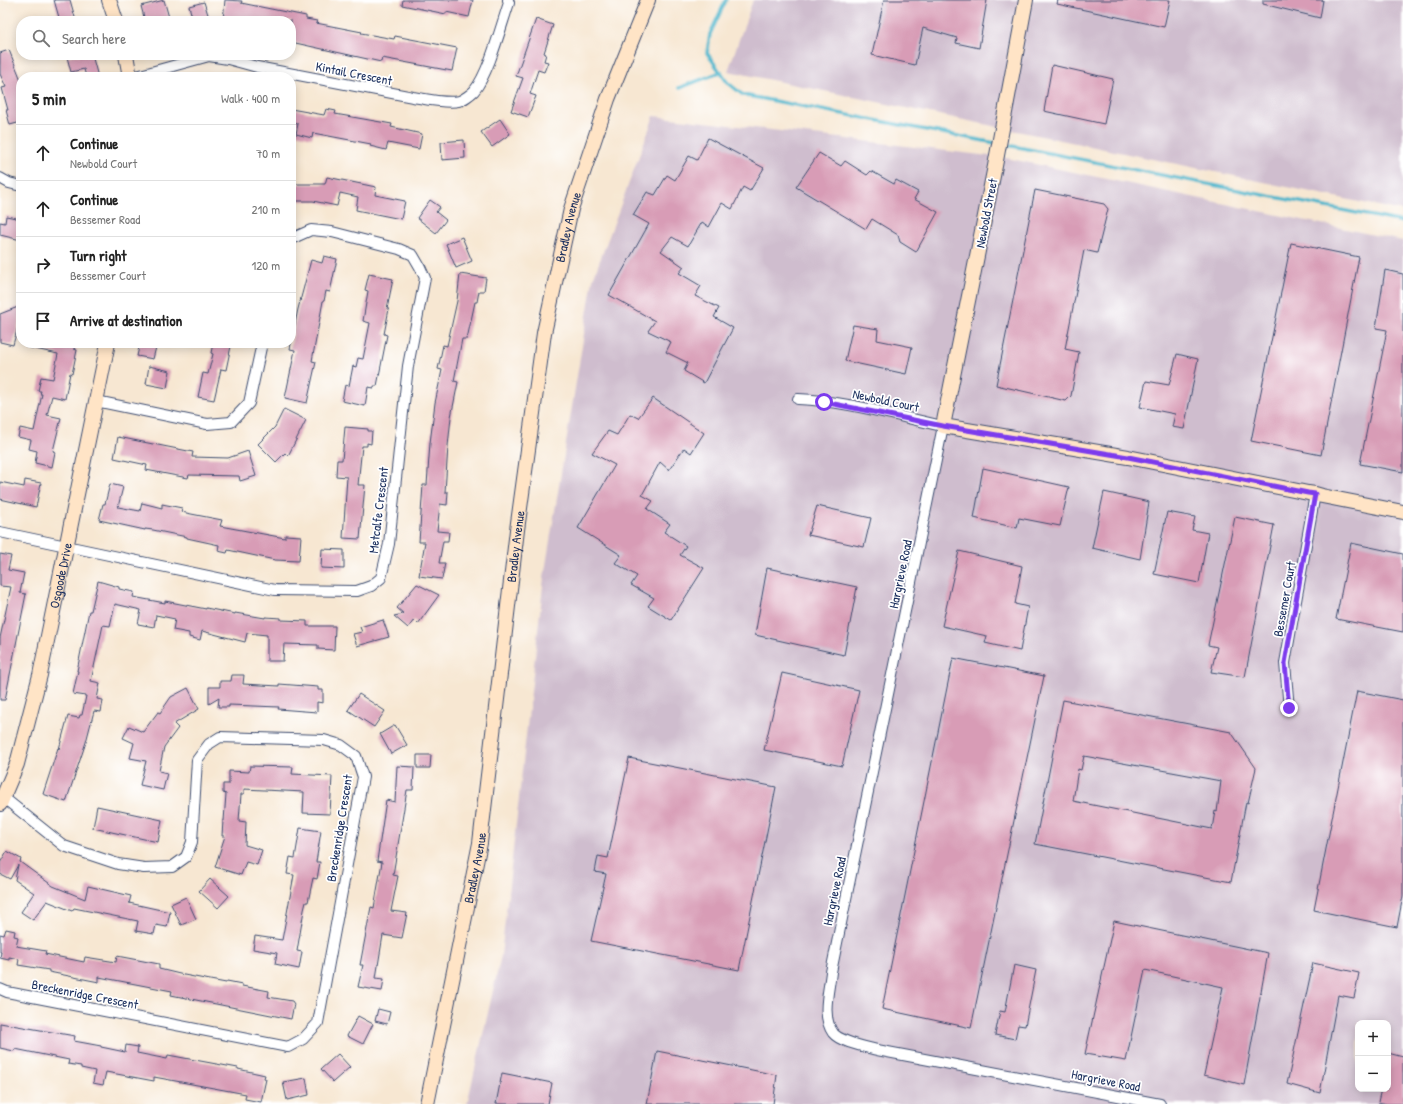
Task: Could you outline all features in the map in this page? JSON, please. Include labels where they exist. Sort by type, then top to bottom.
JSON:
[{"type":"street","points":[[109,0],[114,16]]},
{"type":"street","name":"Kintail Crescent","points":[[296,74],[437,101],[459,101],[473,92],[481,81],[509,3],[508,0]]},
{"type":"street","name":"Bradley Avenue","points":[[427,1104],[480,843],[517,530],[544,333],[571,209],[608,99],[648,0]]},
{"type":"street","name":"Newbold Street","points":[[943,426],[995,166],[1026,0]]},
{"type":"street","points":[[127,60],[130,72]]},
{"type":"street","name":"Kintail Crescent","points":[[150,72],[194,60]]},
{"type":"street","name":"Kintail Crescent","points":[[232,60],[283,72]]},
{"type":"street","points":[[0,178],[16,185]]},
{"type":"street","name":"Metcalfe Crescent","points":[[0,532],[275,590],[357,591],[371,586],[381,578],[389,544],[408,366],[425,278],[413,255],[399,249],[332,232],[311,230],[296,237]]},
{"type":"street","name":"Osgoode Drive","points":[[2,801],[17,764],[38,682],[107,348]]},
{"type":"street","points":[[96,401],[207,424],[230,422],[249,402],[261,348]]},
{"type":"street","name":"Newbold Court","points":[[798,399],[850,406],[943,426]]},
{"type":"street","points":[[943,426],[1128,457],[1403,512]]},
{"type":"street","name":"Hargrieve Road","points":[[943,426],[831,972],[826,1016],[834,1034],[848,1042],[877,1050],[1160,1104]]},
{"type":"street","name":"Bessemer Court","points":[[1289,708],[1285,663],[1315,494]]},
{"type":"street","name":"Breckenridge Crescent","points":[[0,989],[7,992],[288,1047],[303,1039],[318,1023],[362,777],[356,756],[341,745],[324,740],[220,737],[209,744],[197,760],[192,842],[186,857],[172,867],[144,868],[118,864],[64,846],[2,801]]},
{"type":"shaded area","points":[[753,0],[1403,0],[1403,211],[728,71]]},
{"type":"shaded area","points":[[654,116],[1006,158],[1403,241],[1403,1104],[467,1104],[501,956],[544,577],[593,279]]},
{"type":"building","points":[[54,0],[70,0],[75,16],[59,16]]},
{"type":"building","points":[[164,0],[169,16],[144,16],[141,6]]},
{"type":"building","points":[[225,0],[242,1],[241,3],[306,16],[306,19],[317,21],[316,23],[362,32],[361,33],[394,39],[395,36],[457,48],[452,71],[382,58],[381,62],[296,43],[296,16],[223,16]]},
{"type":"building","points":[[403,0],[473,0],[469,17],[402,5]]},
{"type":"building","points":[[884,0],[987,0],[979,48],[956,43],[957,38],[923,28],[915,65],[872,55]]},
{"type":"building","points":[[1058,0],[1170,0],[1164,27],[1057,4]]},
{"type":"building","points":[[1263,0],[1323,0],[1320,18],[1263,4]]},
{"type":"building","points":[[204,2],[208,16],[192,16],[189,6]]},
{"type":"building","points":[[536,19],[553,25],[544,53],[546,54],[544,61],[548,62],[544,72],[538,70],[530,94],[536,96],[528,117],[511,111],[523,78],[516,76]]},
{"type":"building","points":[[9,50],[18,72],[16,72],[16,123],[10,125],[6,110],[8,110],[2,88],[6,87],[0,74],[0,53]]},
{"type":"building","points":[[68,60],[93,60],[97,72],[85,72],[84,69],[71,72]]},
{"type":"building","points":[[1052,65],[1113,79],[1104,124],[1044,111]]},
{"type":"building","points":[[326,109],[336,111],[335,114],[392,124],[391,127],[422,134],[419,149],[388,143],[386,150],[370,146],[371,144],[313,133],[312,138],[296,134],[298,124],[296,124],[296,110],[324,115]]},
{"type":"building","points":[[500,119],[510,134],[492,147],[481,132]]},
{"type":"building","points":[[708,138],[764,168],[750,191],[743,187],[732,209],[722,203],[709,227],[702,222],[688,246],[672,237],[661,251],[684,267],[679,273],[701,286],[695,296],[719,308],[714,317],[733,328],[704,383],[684,371],[688,363],[666,352],[671,342],[648,331],[655,321],[609,295],[649,224],[633,215],[647,192],[655,195],[667,175],[675,180],[689,156],[697,160]]},
{"type":"building","points":[[464,140],[465,158],[442,160],[441,142]]},
{"type":"building","points":[[819,153],[841,166],[845,161],[867,175],[871,171],[894,184],[896,180],[918,192],[914,199],[938,212],[916,252],[900,242],[898,235],[872,219],[866,229],[796,187]]},
{"type":"building","points":[[327,177],[376,187],[375,195],[405,201],[401,219],[356,210],[358,197],[340,193],[337,206],[313,201],[296,201],[296,184],[325,184]]},
{"type":"building","points":[[1035,190],[1104,204],[1108,209],[1097,253],[1084,250],[1065,349],[1079,352],[1071,396],[1066,401],[996,385]]},
{"type":"building","points":[[430,200],[440,207],[436,212],[446,220],[436,233],[417,218]]},
{"type":"building","points":[[6,216],[16,218],[16,239],[0,235],[0,222],[5,223]]},
{"type":"building","points":[[462,237],[472,261],[456,268],[446,244]]},
{"type":"building","points":[[1291,243],[1359,257],[1321,455],[1251,441]]},
{"type":"building","points":[[324,256],[337,259],[330,292],[326,291],[323,301],[312,361],[316,362],[307,403],[285,398],[295,350],[290,349],[296,348],[296,319],[311,260],[322,263]]},
{"type":"building","points":[[1385,270],[1403,274],[1403,472],[1360,464],[1387,330],[1376,328]]},
{"type":"building","points":[[369,274],[393,279],[384,334],[387,335],[377,386],[374,386],[374,388],[368,387],[365,406],[342,401],[345,385],[349,386],[353,366],[356,367],[358,358],[363,359],[370,323],[363,321],[368,291],[365,290]]},
{"type":"building","points":[[460,274],[486,278],[484,291],[479,291],[477,302],[475,302],[467,339],[462,339],[454,381],[458,382],[451,417],[448,446],[445,492],[448,492],[447,505],[440,504],[437,531],[449,532],[448,541],[443,541],[439,563],[445,563],[442,579],[419,576],[425,542],[419,542],[423,485],[427,485],[435,403],[442,370],[438,369],[443,345],[447,346],[457,301]]},
{"type":"building","points":[[16,308],[16,334],[13,345],[0,342],[0,314]]},
{"type":"building","points":[[853,325],[878,329],[877,340],[912,347],[906,374],[845,361]]},
{"type":"building","points":[[31,348],[74,348],[77,350],[72,374],[70,373],[65,399],[52,396],[47,415],[61,418],[53,451],[55,452],[52,467],[35,463],[37,451],[29,449],[31,440],[18,437],[20,428],[34,431],[42,394],[40,394],[41,391],[38,391],[41,377],[53,379],[58,354]]},
{"type":"building","points":[[139,348],[156,348],[153,359],[137,356]]},
{"type":"building","points":[[212,348],[231,348],[226,370],[221,369],[214,400],[198,397],[203,373],[208,374],[213,354],[211,353]]},
{"type":"building","points":[[1177,354],[1198,359],[1184,429],[1172,427],[1175,414],[1140,407],[1146,381],[1169,385]]},
{"type":"building","points":[[149,366],[170,371],[167,388],[146,384]]},
{"type":"building","points":[[653,398],[704,433],[691,453],[684,448],[669,470],[660,462],[642,495],[653,501],[647,509],[670,524],[664,532],[686,546],[680,555],[704,568],[671,620],[648,606],[654,598],[631,585],[637,576],[615,563],[621,555],[578,528],[615,465],[592,453],[608,431],[617,435],[630,414],[638,418]]},
{"type":"building","points":[[284,409],[306,420],[288,456],[285,453],[276,462],[258,444],[275,427]]},
{"type":"building","points":[[345,427],[368,429],[368,431],[372,431],[371,444],[367,443],[367,446],[362,446],[358,485],[365,485],[360,539],[343,538],[347,477],[336,476],[337,460],[342,460]]},
{"type":"building","points":[[118,437],[193,452],[192,457],[228,458],[248,451],[256,476],[240,481],[239,476],[189,475],[188,478],[146,470],[147,465],[114,458]]},
{"type":"building","points":[[983,468],[1069,487],[1060,526],[1019,518],[1017,528],[974,518]]},
{"type":"building","points":[[25,480],[41,483],[36,507],[0,499],[0,482],[24,487]]},
{"type":"building","points":[[110,484],[123,487],[118,507],[140,511],[142,503],[162,508],[162,504],[182,508],[181,512],[222,520],[220,526],[285,538],[285,535],[301,536],[299,561],[275,560],[228,550],[227,553],[218,551],[219,545],[187,537],[99,520]]},
{"type":"building","points":[[1104,492],[1149,502],[1140,559],[1092,548]]},
{"type":"building","points":[[817,506],[871,518],[864,547],[808,535]]},
{"type":"building","points":[[1167,512],[1195,517],[1192,530],[1208,533],[1199,583],[1154,574]]},
{"type":"building","points":[[1235,517],[1274,525],[1245,677],[1211,672],[1217,647],[1208,645]]},
{"type":"building","points":[[1351,543],[1403,554],[1403,632],[1336,619]]},
{"type":"building","points":[[322,549],[344,550],[344,569],[321,568]]},
{"type":"building","points":[[959,551],[1022,566],[1015,604],[1028,607],[1020,651],[985,643],[987,636],[942,626]]},
{"type":"building","points":[[0,554],[11,556],[8,570],[24,573],[20,593],[26,594],[5,700],[0,700],[0,638],[11,587],[0,586]]},
{"type":"building","points":[[767,568],[857,587],[844,655],[755,635]]},
{"type":"building","points":[[98,581],[119,587],[119,589],[134,592],[133,597],[165,603],[165,601],[235,614],[265,618],[281,618],[281,620],[307,621],[307,626],[335,626],[334,650],[318,649],[318,645],[284,644],[283,661],[267,661],[267,635],[247,633],[245,642],[202,631],[200,640],[189,637],[189,633],[173,630],[175,619],[156,615],[154,627],[138,624],[141,610],[115,604],[110,626],[103,625],[91,681],[100,683],[97,699],[103,700],[101,712],[94,711],[86,742],[66,802],[43,794],[58,748],[59,749],[68,716],[79,718],[80,715],[82,715],[86,696],[73,694],[89,611],[91,611]]},
{"type":"building","points":[[417,584],[439,595],[418,624],[414,620],[408,628],[394,616],[404,614],[397,608]]},
{"type":"building","points":[[383,620],[389,637],[357,646],[353,634],[362,632],[360,627]]},
{"type":"building","points":[[953,658],[1044,676],[971,1028],[882,1009]]},
{"type":"building","points":[[782,673],[859,690],[842,766],[764,750]]},
{"type":"building","points":[[232,675],[244,675],[243,684],[279,686],[279,684],[318,687],[318,690],[323,690],[323,703],[317,702],[317,712],[278,709],[279,707],[229,705],[229,707],[218,707],[219,698],[209,704],[209,687],[220,687],[220,681],[231,681]]},
{"type":"building","points":[[188,688],[199,709],[174,724],[178,728],[164,747],[159,771],[167,773],[163,790],[140,785],[146,761],[130,758],[134,743],[123,738],[129,726],[143,732],[158,712],[160,713],[171,697]]},
{"type":"building","points":[[1357,691],[1403,700],[1403,896],[1397,927],[1314,910]]},
{"type":"building","points":[[359,694],[385,711],[374,727],[348,710]]},
{"type":"building","points":[[1063,700],[1231,732],[1256,768],[1248,803],[1246,802],[1231,882],[1035,844]],"holes":[[[1084,756],[1221,781],[1217,812],[1215,811],[1212,829],[1073,801],[1078,769],[1081,770]]]},
{"type":"building","points":[[395,725],[407,745],[391,754],[380,734]]},
{"type":"building","points":[[417,755],[431,755],[430,768],[417,768]]},
{"type":"building","points":[[629,758],[776,787],[739,970],[591,941],[606,874],[595,872],[598,856],[608,858]]},
{"type":"building","points":[[250,766],[293,767],[292,774],[332,776],[330,814],[303,813],[304,792],[244,789],[244,794],[241,794],[239,821],[246,822],[245,845],[262,850],[257,865],[246,862],[241,875],[215,867],[225,836],[222,836],[226,794],[223,793],[223,784],[229,784],[229,771],[249,772]]},
{"type":"building","points":[[397,766],[414,767],[413,790],[407,790],[393,875],[398,876],[391,911],[407,913],[402,938],[383,935],[376,978],[384,979],[382,991],[358,987],[363,965],[360,965],[371,907],[374,908],[382,862],[377,861],[386,800],[395,802]]},
{"type":"building","points":[[97,806],[162,820],[158,842],[93,828]]},
{"type":"building","points":[[300,828],[321,831],[316,862],[320,862],[317,879],[313,878],[308,902],[306,902],[297,951],[302,952],[299,969],[275,964],[277,953],[253,949],[255,936],[282,940],[294,875],[287,874],[290,857],[295,858]]},
{"type":"building","points":[[7,851],[21,859],[20,862],[53,886],[85,899],[88,886],[131,896],[129,903],[170,912],[167,927],[156,925],[154,934],[136,931],[138,921],[74,908],[72,911],[47,901],[33,920],[21,912],[34,893],[15,880],[18,865],[10,879],[0,874],[0,863]]},
{"type":"building","points":[[210,879],[229,896],[218,908],[199,891]]},
{"type":"building","points":[[186,897],[196,919],[181,925],[171,904]]},
{"type":"building","points":[[1114,921],[1268,953],[1244,1085],[1204,1075],[1223,987],[1145,970],[1126,1061],[1085,1054]]},
{"type":"building","points":[[6,929],[15,931],[14,936],[18,937],[16,946],[46,951],[45,954],[84,962],[85,957],[116,962],[117,956],[159,964],[159,969],[184,975],[226,983],[227,981],[242,984],[242,986],[269,991],[268,997],[292,1001],[294,1004],[291,1019],[171,995],[172,991],[99,977],[99,982],[49,972],[49,970],[18,965],[19,959],[9,957],[9,960],[0,958],[0,934],[4,935]]},
{"type":"building","points":[[1313,963],[1359,973],[1354,998],[1338,995],[1320,1093],[1287,1084]]},
{"type":"building","points":[[1014,965],[1036,970],[1025,1026],[1018,1025],[1015,1039],[995,1035],[1000,1011],[1005,1012]]},
{"type":"building","points":[[378,1009],[390,1012],[387,1024],[375,1021]]},
{"type":"building","points":[[358,1016],[373,1024],[363,1044],[347,1036]]},
{"type":"building","points":[[0,1023],[75,1036],[74,1041],[125,1052],[126,1045],[138,1047],[137,1053],[167,1059],[168,1055],[238,1068],[265,1075],[264,1078],[266,1079],[261,1102],[245,1099],[246,1094],[154,1077],[154,1081],[106,1072],[103,1085],[93,1083],[95,1071],[81,1068],[81,1066],[68,1064],[69,1060],[15,1049],[14,1051],[0,1048]]},
{"type":"building","points":[[657,1051],[777,1075],[773,1104],[647,1104]]},
{"type":"building","points":[[338,1054],[350,1067],[333,1082],[321,1069]]},
{"type":"building","points":[[1391,1054],[1403,1057],[1403,1104],[1387,1104],[1378,1102],[1380,1092],[1391,1092]]},
{"type":"building","points":[[502,1073],[552,1083],[548,1104],[496,1104]]},
{"type":"building","points":[[306,1078],[309,1095],[287,1100],[283,1082]]},
{"type":"waterway","points":[[726,0],[710,34],[707,53],[727,82],[743,95],[995,143]]},
{"type":"waterway","points":[[679,88],[721,72]]},
{"type":"waterway","points":[[1002,144],[1403,222]]},
{"type":"route","points":[[824,402],[850,406],[943,426],[1128,457],[1315,494],[1285,663],[1289,708]]}]
